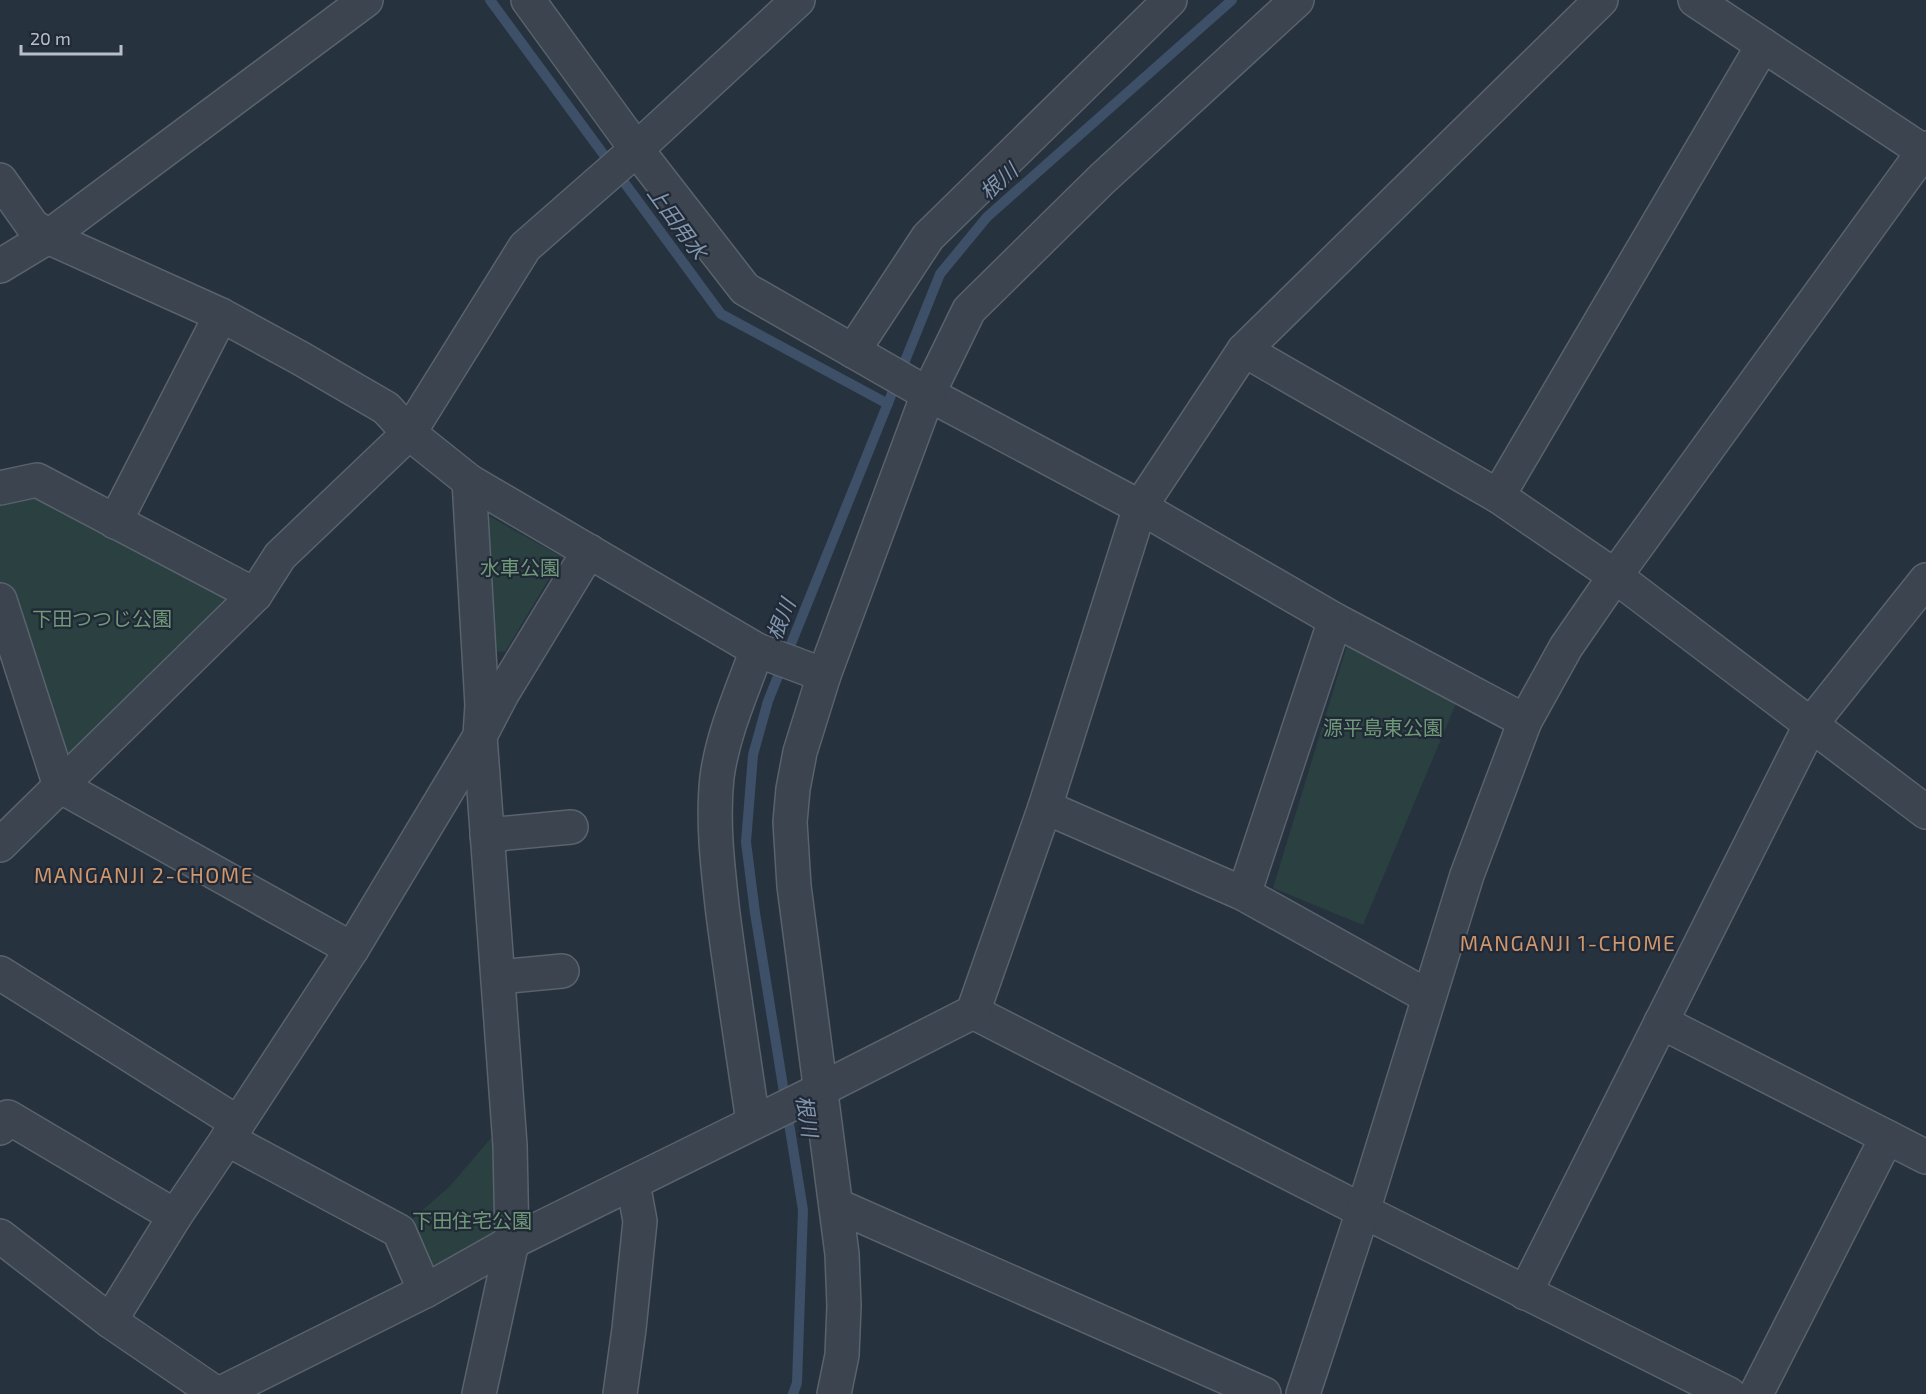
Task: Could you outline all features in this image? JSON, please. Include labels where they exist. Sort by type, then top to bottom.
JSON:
[{"type":"street","points":[[0,266],[48,237],[366,0]]},
{"type":"street","points":[[528,0],[634,153],[745,290],[928,394],[1140,507],[1335,620],[1525,721]]},
{"type":"street","points":[[0,845],[255,595],[280,556],[409,433],[525,247],[634,153],[798,0]]},
{"type":"street","points":[[853,351],[928,237],[1170,0]]},
{"type":"street","points":[[834,1394],[842,1356],[844,1306],[842,1254],[837,1205],[813,1093],[790,822],[800,752],[824,675],[928,394],[969,310],[1102,179],[1297,0]]},
{"type":"street","points":[[0,1236],[110,1321],[218,1394],[425,1291],[512,1242],[973,1012],[1045,807],[1140,507],[1244,350],[1600,0]]},
{"type":"street","points":[[1303,1394],[1363,1211],[1467,875],[1525,721],[1566,648],[1615,576],[1925,151],[1763,45],[1712,4]]},
{"type":"street","points":[[1498,496],[1763,45]]},
{"type":"street","points":[[0,180],[32,225],[48,237],[221,315],[386,408],[409,433],[469,481],[758,650],[824,675]]},
{"type":"street","points":[[115,522],[221,315]]},
{"type":"street","points":[[1244,350],[1498,496],[1615,576],[1926,812]]},
{"type":"street","points":[[0,488],[37,480],[255,595]]},
{"type":"street","points":[[469,481],[482,705],[480,736],[510,1145],[512,1242],[479,1394]]},
{"type":"street","points":[[110,1321],[175,1216],[352,949],[589,551]]},
{"type":"street","points":[[1525,1293],[1811,724],[1926,580]]},
{"type":"street","points":[[0,600],[60,786],[352,949]]},
{"type":"street","points":[[1244,894],[1335,620]]},
{"type":"street","points":[[758,650],[723,748],[717,776],[715,813],[725,930],[760,1119]]},
{"type":"street","points":[[1045,807],[1244,894],[1429,997]]},
{"type":"street","points":[[487,835],[571,827]]},
{"type":"street","points":[[498,977],[562,971]]},
{"type":"street","points":[[0,973],[233,1131],[399,1231],[425,1291]]},
{"type":"street","points":[[973,1012],[1525,1293],[1729,1394]]},
{"type":"street","points":[[1661,1022],[1926,1157]]},
{"type":"street","points":[[0,1128],[8,1117],[175,1216]]},
{"type":"street","points":[[1756,1394],[1887,1137]]},
{"type":"street","points":[[620,1394],[640,1221],[633,1183]]},
{"type":"street","points":[[837,1205],[1264,1394]]},
{"type":"green space","name":"下田つつじ公園","points":[[37,480],[255,595],[60,786],[0,600],[0,488]]},
{"type":"green space","name":"水車公園","points":[[489,516],[562,557],[505,652],[494,651]]},
{"type":"green space","name":"源平島東公園","points":[[1349,639],[1460,694],[1363,925],[1273,888]]},
{"type":"green space","name":"下田住宅公園","points":[[491,1138],[510,1145],[512,1242],[425,1291],[399,1231],[450,1186]]},
{"type":"waterway","name":"上田用水","points":[[490,0],[721,314],[888,404]]},
{"type":"waterway","name":"根川","points":[[793,1394],[797,1383],[803,1210],[755,913],[746,842],[753,755],[768,701],[940,274],[987,217],[1232,0]]},
{"type":"district","name":"MANGANJI 2-CHOME","points":[[144,874]]},
{"type":"district","name":"MANGANJI 1-CHOME","points":[[1568,942]]}]
